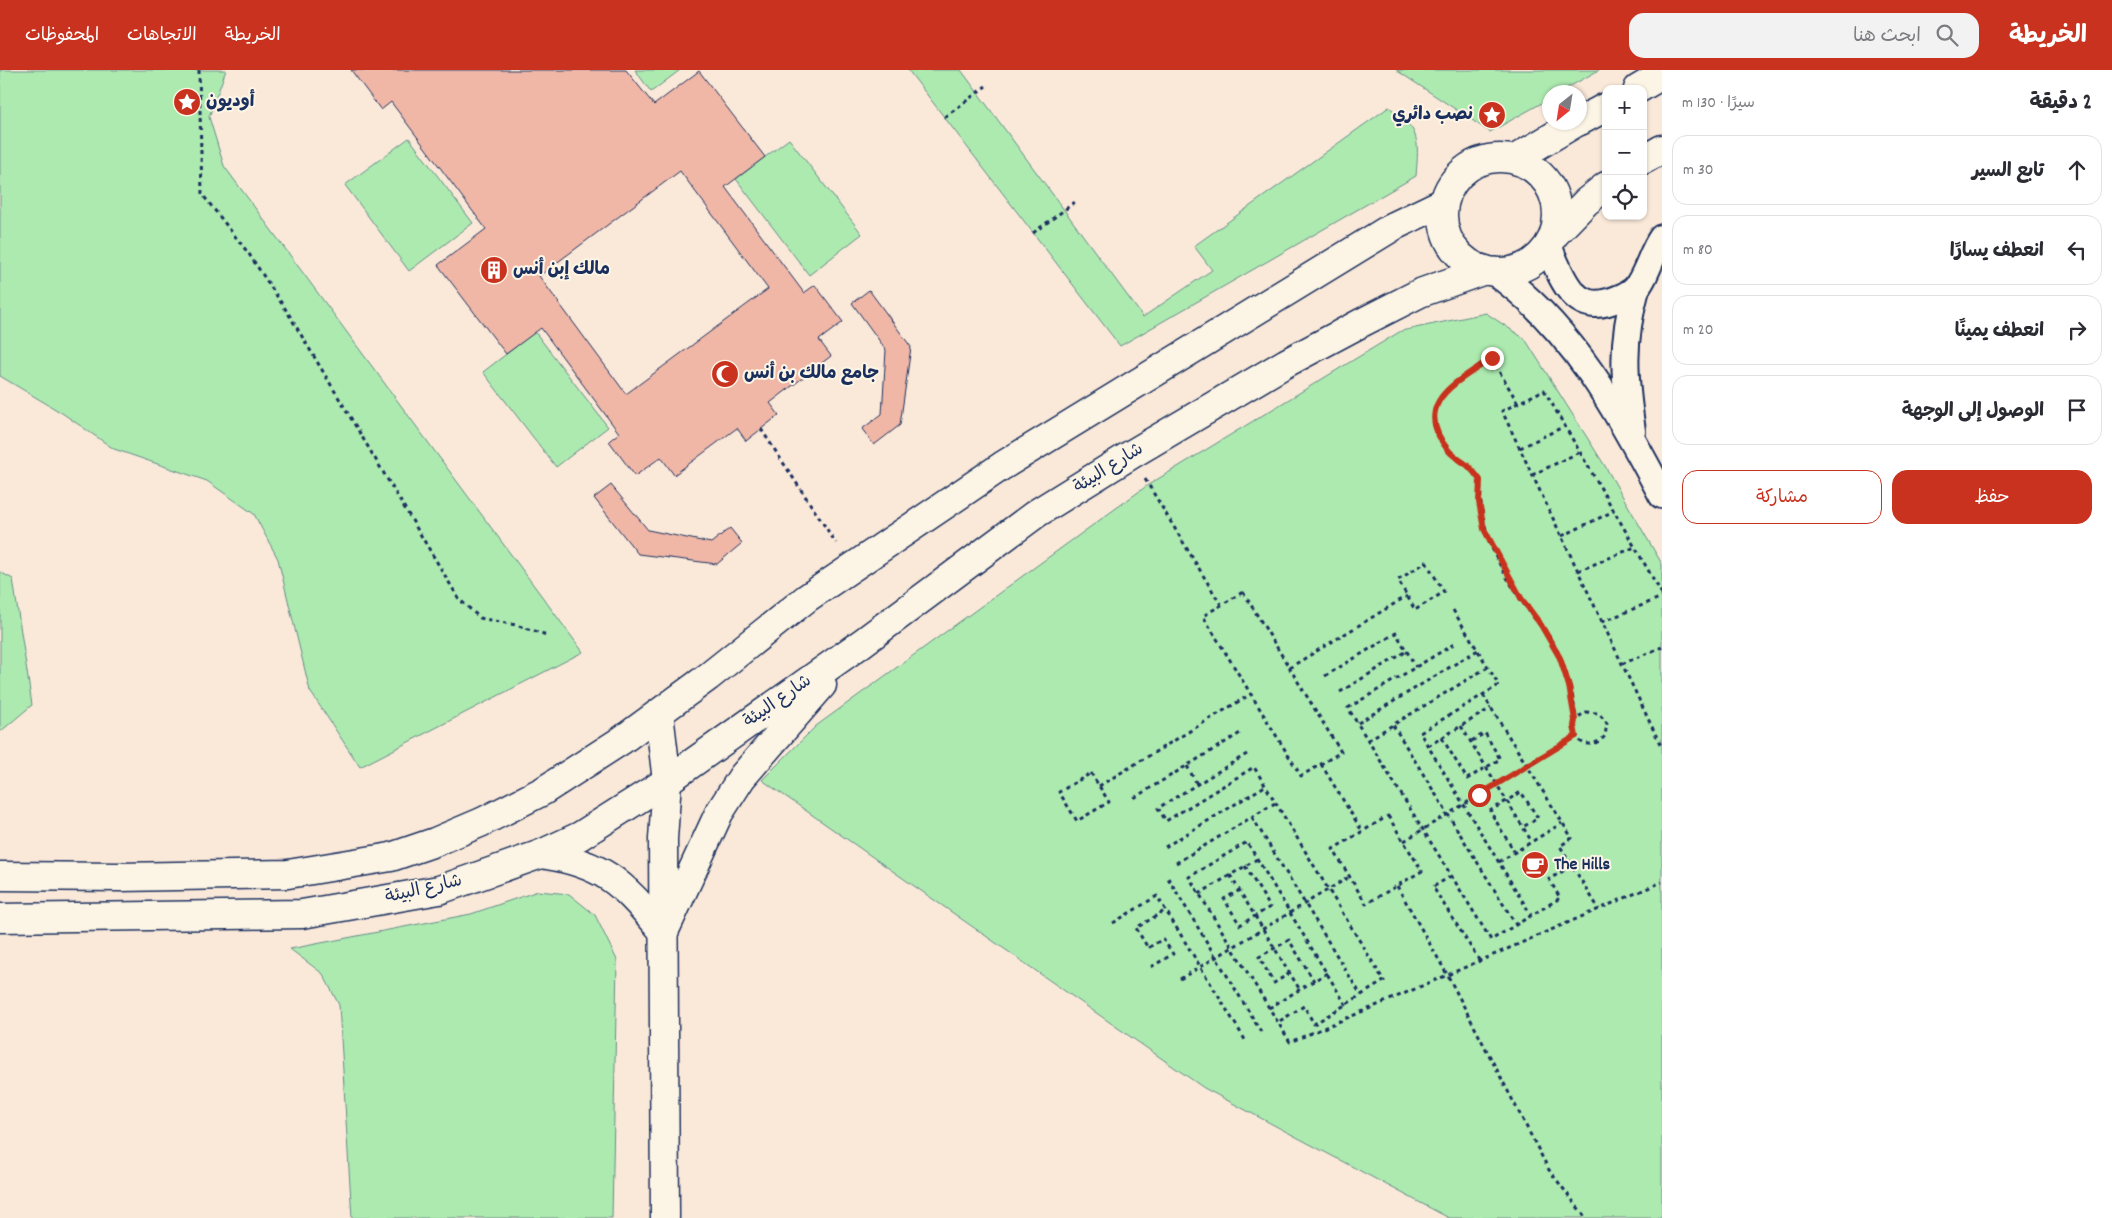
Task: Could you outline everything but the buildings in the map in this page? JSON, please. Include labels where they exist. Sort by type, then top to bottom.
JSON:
[{"type":"main road","points":[[1645,85],[1662,75]]},
{"type":"main road","points":[[1587,117],[1602,109]]},
{"type":"main road","points":[[1515,159],[1564,130]]},
{"type":"main road","points":[[1647,158],[1662,149]]},
{"type":"main road","points":[[1551,240],[1557,219],[1556,203],[1551,188],[1542,176],[1530,166],[1515,159],[1490,158],[1478,161],[1467,168],[1451,184],[1444,202],[1445,228],[1456,251],[1469,262],[1489,271],[1509,271],[1524,267],[1538,258],[1551,240],[1586,202],[1602,189]]},
{"type":"main road","points":[[0,876],[120,877],[288,874],[391,857],[435,842],[543,791],[659,714],[807,598],[1002,466],[1387,231],[1444,202]]},
{"type":"main road","name":"شارع البيئة","points":[[0,918],[302,914],[439,890],[541,854],[580,836],[667,780],[862,643],[1037,513],[1132,454],[1286,363],[1361,323],[1420,294],[1489,271]]},
{"type":"main road","points":[[664,932],[719,814],[742,777],[783,727],[862,643]]},
{"type":"main road","points":[[659,714],[667,780],[663,839],[665,1218]]},
{"type":"main road","points":[[541,854],[582,862],[604,872],[638,902],[664,932]]},
{"type":"street","points":[[1634,440],[1624,369],[1630,310],[1636,289],[1662,238]]},
{"type":"street","points":[[1551,240],[1566,284],[1582,302],[1602,304],[1615,300],[1636,289]]},
{"type":"street","points":[[1489,271],[1519,291],[1567,341],[1634,440],[1662,495]]},
{"type":"path","points":[[199,70],[202,194],[250,254],[288,313],[459,599],[480,618],[516,625],[547,635]]},
{"type":"path","points":[[944,118],[986,86]]},
{"type":"path","points":[[1032,232],[1075,202]]},
{"type":"path","points":[[1518,403],[1492,358],[1439,397],[1433,417],[1438,435],[1450,453],[1467,465],[1480,480],[1479,502],[1484,529],[1521,598],[1541,625],[1560,658],[1575,720],[1576,736],[1582,743],[1595,744],[1601,741],[1607,730],[1606,723],[1598,713],[1585,712],[1575,720]]},
{"type":"path","points":[[1602,622],[1662,595],[1544,390],[1502,411],[1562,536],[1602,622],[1662,748]]},
{"type":"path","points":[[1520,448],[1565,426]]},
{"type":"path","points":[[761,429],[838,546]]},
{"type":"path","points":[[1532,475],[1580,452]]},
{"type":"path","points":[[1132,454],[1221,605]]},
{"type":"path","points":[[1562,536],[1614,510]]},
{"type":"path","points":[[1578,571],[1635,547]]},
{"type":"path","points":[[1426,562],[1444,592],[1415,610],[1407,596],[1398,580],[1426,562]]},
{"type":"path","points":[[1243,592],[1341,752],[1301,776],[1203,616],[1221,605],[1243,592]]},
{"type":"path","points":[[1289,668],[1407,596]]},
{"type":"path","points":[[1452,610],[1499,685],[1420,734],[1531,915]]},
{"type":"path","points":[[1326,676],[1396,633],[1416,667]]},
{"type":"path","points":[[1454,644],[1348,708],[1491,940],[1560,898],[1549,879],[1572,866]]},
{"type":"path","points":[[1622,664],[1662,647]]},
{"type":"path","points":[[1358,723],[1478,650]]},
{"type":"path","points":[[1340,692],[1407,651]]},
{"type":"path","points":[[1368,740],[1488,667]]},
{"type":"path","points":[[1099,786],[1251,694]]},
{"type":"path","points":[[1483,695],[1572,838],[1560,846],[1599,909]]},
{"type":"path","points":[[1428,746],[1491,708]]},
{"type":"path","points":[[1393,725],[1516,925]]},
{"type":"path","points":[[1461,726],[1532,842]]},
{"type":"path","points":[[1134,798],[1242,732]]},
{"type":"path","points":[[1442,738],[1467,779],[1500,758],[1485,733],[1470,742]]},
{"type":"path","points":[[1404,841],[1576,736]]},
{"type":"path","points":[[1658,739],[1662,737]]},
{"type":"path","points":[[1247,754],[1158,808],[1166,820],[1254,767],[1384,981],[1314,1024],[1304,1006],[1278,1022]]},
{"type":"path","points":[[1321,764],[1362,831]]},
{"type":"path","points":[[1187,766],[1197,784]]},
{"type":"path","points":[[1091,773],[1099,786],[1109,802],[1077,821],[1059,792],[1091,773]]},
{"type":"path","points":[[1165,847],[1265,786]]},
{"type":"path","points":[[1515,853],[1490,812],[1522,792],[1538,818],[1523,827]]},
{"type":"path","points":[[1176,863],[1275,803]]},
{"type":"path","points":[[1388,816],[1422,871],[1366,904],[1333,849],[1362,831],[1388,816]]},
{"type":"path","points":[[1252,817],[1361,995]]},
{"type":"path","points":[[1499,862],[1562,823]]},
{"type":"path","points":[[1346,1005],[1247,842],[1189,877],[1290,1042],[1448,976],[1479,960],[1662,882]]},
{"type":"path","points":[[1200,894],[1257,859]]},
{"type":"path","points":[[1240,890],[1224,900],[1240,925],[1270,907],[1245,866]]},
{"type":"path","points":[[1230,875],[1300,990]]},
{"type":"path","points":[[1451,876],[1433,887],[1479,960]]},
{"type":"path","points":[[1180,979],[1349,877]]},
{"type":"path","points":[[1168,878],[1263,1035]]},
{"type":"path","points":[[1397,886],[1448,976],[1549,1170],[1586,1218]]},
{"type":"path","points":[[1113,923],[1157,896],[1247,1042]]},
{"type":"path","points":[[1151,967],[1173,954],[1163,939],[1148,948],[1136,928],[1166,910]]},
{"type":"path","points":[[1290,973],[1274,983],[1259,957],[1289,940],[1314,981]]},
{"type":"path","points":[[1270,1008],[1327,974]]},
{"type":"green space","points":[[0,70],[226,70],[209,117],[224,166],[583,652],[360,767],[310,691],[278,559],[254,514],[207,481],[114,449],[62,413],[0,376]]},
{"type":"green space","points":[[635,70],[680,70],[651,92]]},
{"type":"green space","points":[[908,70],[961,70],[1143,317],[1212,270],[1194,246],[1389,107],[1407,122],[1415,136],[1417,144],[1416,176],[1120,346]]},
{"type":"green space","name":"نصب دائري","points":[[1396,70],[1599,70],[1572,85],[1542,85],[1542,103],[1490,132]]},
{"type":"green space","points":[[409,138],[473,223],[409,271],[345,185]]},
{"type":"green space","points":[[789,139],[862,234],[809,275],[736,179]]},
{"type":"green space","points":[[1486,313],[1525,339],[1605,466],[1662,564],[1662,1218],[1449,1218],[1204,1088],[762,780],[816,726],[1148,485],[1401,331]]},
{"type":"green space","points":[[535,332],[608,427],[556,467],[483,372]]},
{"type":"green space","points":[[0,572],[13,579],[32,705],[0,732]]},
{"type":"green space","points":[[538,891],[569,894],[595,915],[617,960],[612,1218],[352,1218],[339,1005],[323,974],[290,949],[471,914]]},
{"type":"place","name":"أوديون","points":[[187,102]]},
{"type":"place","name":"نصب دائري","points":[[1492,115]]},
{"type":"place","name":"مالك إبن أنس","points":[[494,270]]},
{"type":"place","name":"جامع مالك بن أنس","points":[[725,374]]},
{"type":"place","name":"The Hills","points":[[1535,865]]},
{"type":"route","points":[[1479,795],[1576,736],[1569,686],[1560,658],[1541,625],[1521,598],[1500,564],[1484,529],[1479,502],[1480,480],[1467,465],[1450,453],[1438,435],[1433,417],[1439,397],[1492,358]]}]
